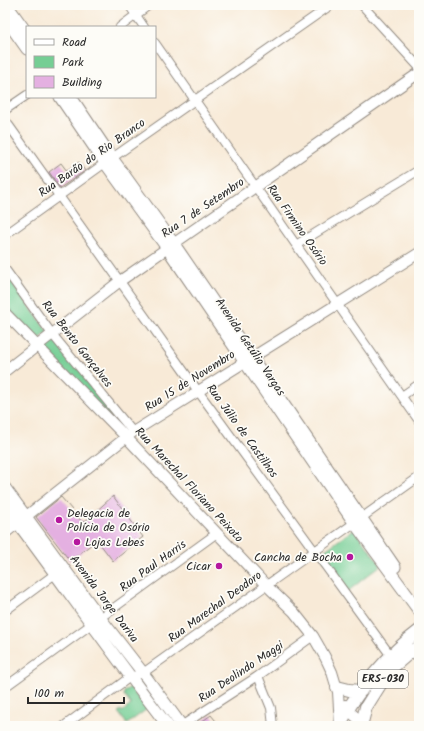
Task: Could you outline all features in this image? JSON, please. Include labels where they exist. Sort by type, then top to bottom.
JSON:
[{"type":"main road","points":[[7,5],[26,32]]},
{"type":"main road","points":[[5,18],[26,48]]},
{"type":"main road","name":"Avenida Getúlio Vargas","points":[[61,98],[80,118],[170,246],[419,611]]},
{"type":"main road","name":"Avenida Getúlio Vargas","points":[[71,98],[80,118]]},
{"type":"main road","name":"Avenida Jorge Dariva","points":[[5,488],[22,520],[96,621],[130,677],[168,726]]},
{"type":"main road","name":"Avenida Jorge Dariva","points":[[5,506],[22,520]]},
{"type":"main road","name":"Avenida Getúlio Vargas","points":[[396,576],[419,600]]},
{"type":"main road","name":"Avenida Jorge Dariva","points":[[96,621],[143,673],[182,726]]},
{"type":"main road","name":"ERS-030","points":[[340,726],[361,691],[391,656],[419,631]]},
{"type":"main road","name":"ERS-030","points":[[363,725],[366,707],[383,680],[393,667],[419,647]]},
{"type":"main road","points":[[337,689],[361,691]]},
{"type":"main road","points":[[154,708],[164,701]]},
{"type":"street","points":[[129,5],[143,26]]},
{"type":"street","points":[[121,26],[149,5]]},
{"type":"street","name":"Rua Barão do Rio Branco","points":[[5,235],[58,196],[331,5]]},
{"type":"street","points":[[362,5],[419,67]]},
{"type":"street","name":"Rua Firmino Osório","points":[[156,44],[419,421]]},
{"type":"street","name":"Rua 7 de Setembro","points":[[5,371],[120,281],[256,188],[419,73]]},
{"type":"street","points":[[5,110],[26,96]]},
{"type":"street","name":"Rua Júlio de Castilhos","points":[[5,120],[198,392],[315,550],[391,656]]},
{"type":"street","points":[[296,245],[419,170]]},
{"type":"street","name":"Rua 15 de Novembro","points":[[5,533],[129,434],[419,253]]},
{"type":"street","name":"Rua Bento Gonçalves","points":[[5,269],[52,334],[129,434]]},
{"type":"street","name":"Rua Marechal Floriano Peixoto","points":[[5,313],[37,346],[129,434],[217,534],[294,612],[313,636],[325,657],[337,689]]},
{"type":"street","points":[[402,396],[419,384]]},
{"type":"street","name":"Rua Marechal Deodoro","points":[[64,726],[130,677],[143,673],[419,477]]},
{"type":"street","name":"Rua Paul Harris","points":[[5,687],[217,534]]},
{"type":"street","points":[[5,611],[60,570]]},
{"type":"street","name":"Rua Deolindo Maggi","points":[[182,726],[258,676],[313,636]]},
{"type":"street","points":[[258,676],[271,708],[273,726]]},
{"type":"street","points":[[337,689],[348,711],[358,717],[363,725]]},
{"type":"street","points":[[337,689],[340,726]]},
{"type":"green space","points":[[5,273],[48,332],[37,341],[5,309]]},
{"type":"green space","points":[[53,337],[129,430],[125,433],[40,346]]},
{"type":"green space","points":[[354,529],[381,565],[347,592],[320,554]]},
{"type":"green space","points":[[130,687],[147,709],[127,724],[118,712],[121,710],[122,712],[131,705],[124,695],[124,692]]},
{"type":"building","points":[[79,162],[85,171],[60,188],[49,172],[61,163],[67,171]]},
{"type":"building","points":[[113,496],[143,537],[113,561],[97,540],[70,561],[36,517],[61,497],[83,523]]},
{"type":"building","points":[[211,715],[220,726],[196,726]]},
{"type":"place","name":"Delegacia de Polícia de Osório","points":[[59,520]]},
{"type":"place","name":"Lojas Lebes","points":[[77,542]]},
{"type":"place","name":"Cancha de Bocha","points":[[350,557]]},
{"type":"place","name":"Cicar","points":[[219,566]]}]
